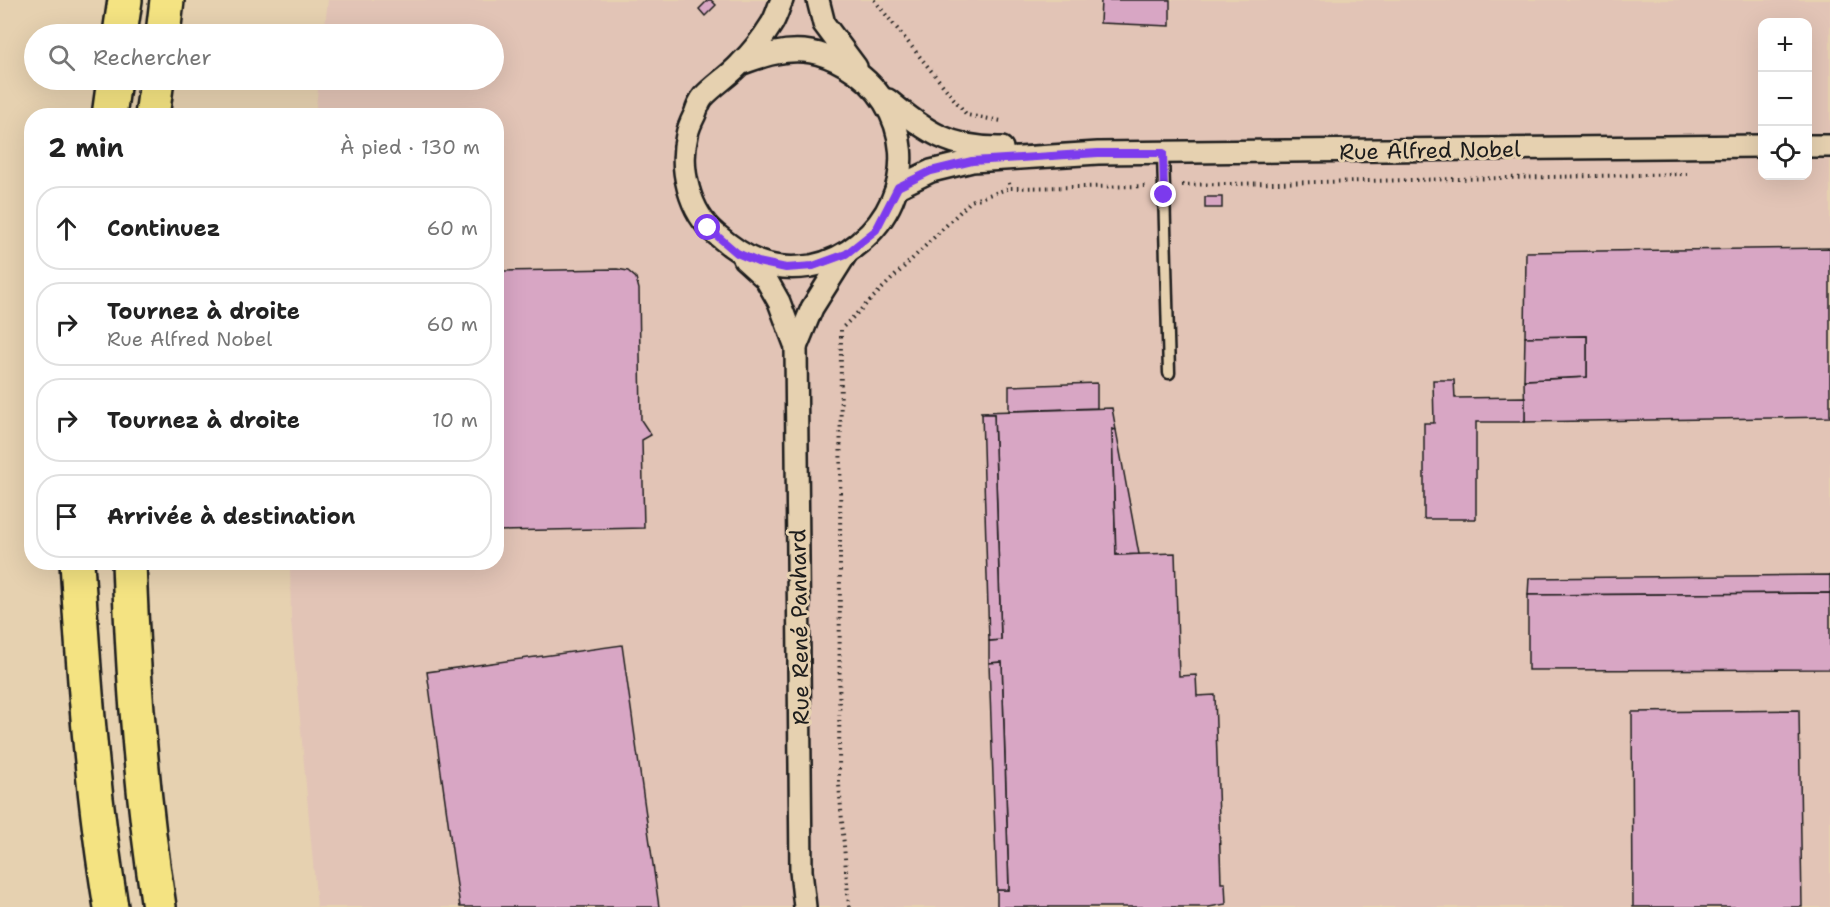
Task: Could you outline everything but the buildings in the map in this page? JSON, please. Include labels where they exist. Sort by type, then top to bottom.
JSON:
[{"type":"highway","points":[[121,24],[125,0]]},
{"type":"highway","points":[[164,24],[167,0]]},
{"type":"highway","points":[[110,108],[113,90]]},
{"type":"highway","points":[[153,108],[156,90]]},
{"type":"highway","points":[[77,570],[85,694],[101,846],[111,907]]},
{"type":"highway","points":[[129,570],[133,679],[146,827],[159,907]]},
{"type":"street","points":[[741,64],[771,25],[782,0]]},
{"type":"street","points":[[737,253],[758,262],[786,268],[813,266],[846,254],[876,230],[898,187],[901,149],[896,123],[879,93],[862,75],[824,24],[818,0]]},
{"type":"street","points":[[741,64],[771,52],[809,52],[829,56],[862,75]]},
{"type":"street","name":"Rue René Panhard","points":[[741,64],[702,99],[687,133],[684,163],[692,200],[708,228],[766,279],[779,302],[796,347],[801,871],[805,907]]},
{"type":"street","name":"Rue Alfred Nobel","points":[[879,93],[919,126],[946,140],[982,148],[1046,146],[1098,153]]},
{"type":"street","name":"Rue Alfred Nobel","points":[[898,187],[931,171],[972,161],[1098,153],[1758,146]]},
{"type":"street","points":[[1812,146],[1830,146]]},
{"type":"street","name":"Rue René Panhard","points":[[796,347],[812,308],[846,254]]},
{"type":"lane","points":[[1163,153],[1169,373]]},
{"type":"path","points":[[849,907],[839,784],[841,329],[971,201],[1010,189]]},
{"type":"shaded area","points":[[328,0],[1830,0],[1830,907],[317,907],[291,620],[290,570],[504,570],[504,108],[316,108],[318,90],[504,90],[504,24],[325,24]]},
{"type":"route","points":[[708,228],[737,253],[758,262],[786,268],[813,266],[846,254],[876,230],[898,187],[931,171],[972,161],[1098,153],[1163,153],[1164,195]]}]
